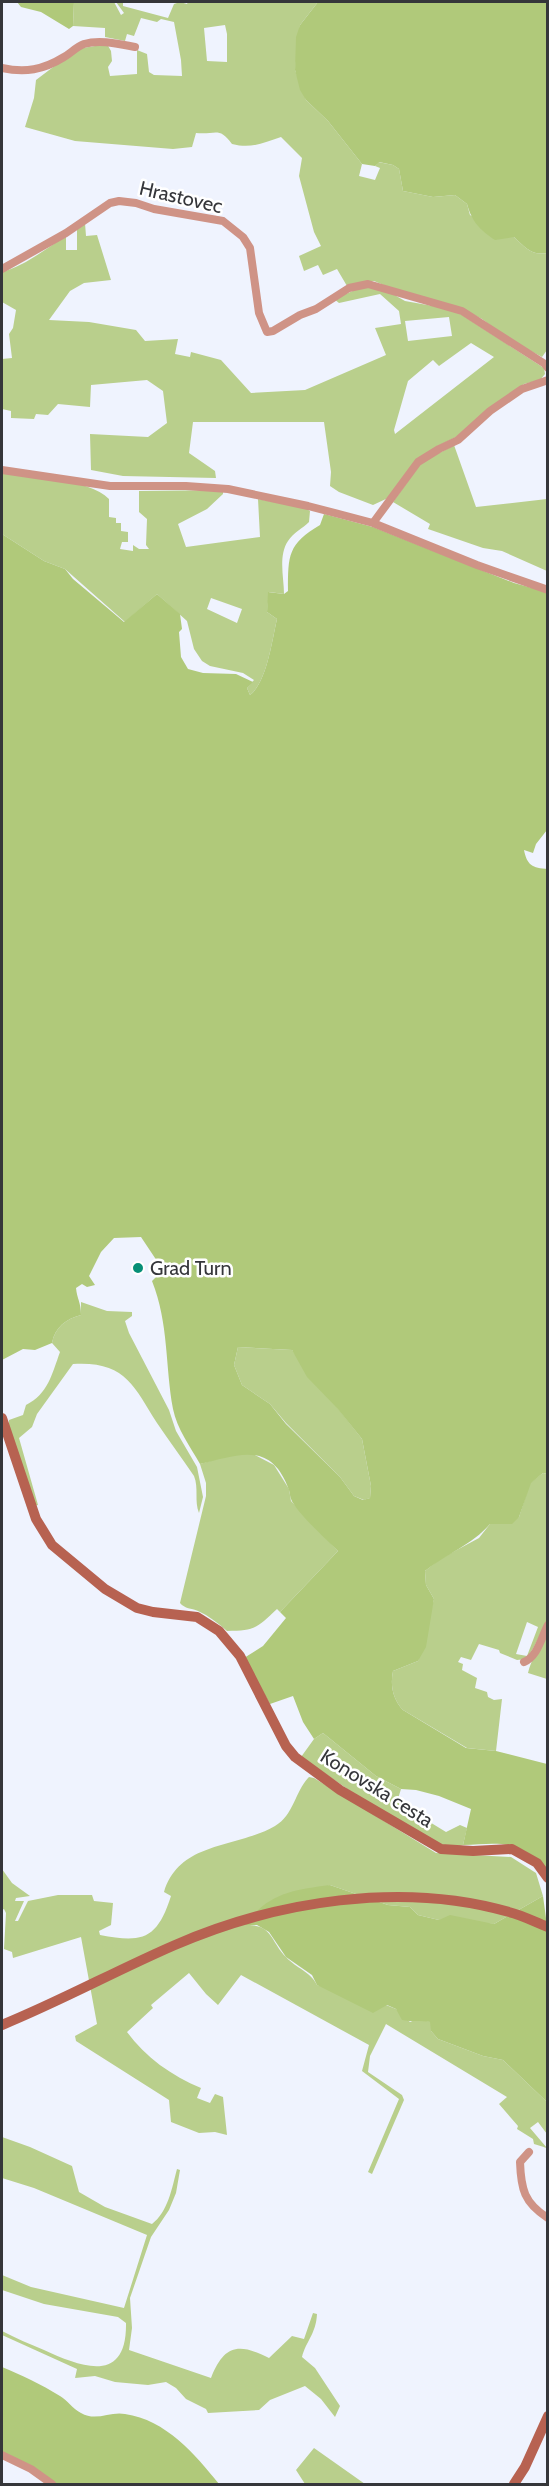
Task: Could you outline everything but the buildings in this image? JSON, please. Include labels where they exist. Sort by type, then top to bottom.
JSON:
[{"type":"street","points":[[2,68],[38,70],[63,58],[82,45],[96,42],[135,47]]},
{"type":"street","name":"Hrastovec","points":[[2,269],[66,232],[110,203],[119,201],[136,203],[154,209],[223,221],[243,237],[250,248],[259,313],[267,332],[316,309],[349,288],[368,284],[462,311],[548,368]]},
{"type":"street","points":[[373,523],[418,462],[458,440],[490,411],[522,389],[548,380]]},
{"type":"street","points":[[2,470],[110,486],[186,486],[228,489],[373,523],[477,565],[548,590]]},
{"type":"street","name":"Konovska cesta","points":[[2,1418],[36,1519],[52,1545],[105,1589],[137,1608],[197,1617],[219,1631],[240,1656],[286,1746],[296,1757],[340,1790],[441,1849],[473,1851],[512,1849],[537,1863],[548,1878]]},
{"type":"street","points":[[524,1662],[534,1654],[548,1625]]},
{"type":"street","points":[[2,2025],[176,1944],[248,1919],[329,1901],[384,1897],[438,1900],[510,1912],[548,1927]]},
{"type":"street","points":[[529,2152],[520,2162],[521,2184],[530,2205],[548,2218]]},
{"type":"street","points":[[514,2484],[545,2430],[548,2416]]},
{"type":"street","points":[[2,2455],[31,2469],[52,2484]]},
{"type":"green space","points":[[17,2],[74,2],[73,26],[69,29],[41,12],[21,7]]},
{"type":"green space","points":[[74,2],[114,2],[121,15],[124,13],[116,2],[123,2],[123,6],[168,18],[174,4],[180,2],[187,4],[188,2],[318,2],[300,25],[295,70],[306,100],[328,121],[362,164],[359,176],[375,180],[380,168],[375,166],[378,162],[393,165],[399,169],[403,191],[433,197],[455,195],[467,204],[470,215],[506,237],[514,237],[532,252],[547,253],[547,350],[542,357],[510,340],[482,319],[460,308],[398,291],[374,281],[347,286],[337,269],[323,275],[318,265],[304,271],[299,256],[321,246],[314,232],[299,176],[302,158],[281,137],[257,145],[245,146],[232,144],[228,138],[217,132],[196,133],[192,147],[173,149],[75,141],[25,127],[34,98],[36,80],[77,49],[107,44],[111,51],[112,61],[108,67],[110,76],[137,74],[137,50],[147,54],[149,72],[154,75],[182,76],[174,22],[161,19],[157,22],[141,18],[134,36],[127,34],[125,41],[105,37],[105,28],[73,26]],"holes":[[[225,25],[227,62],[207,61],[204,28]]]},
{"type":"green space","points":[[318,2],[547,2],[547,253],[532,252],[514,237],[495,240],[477,225],[467,204],[455,195],[433,197],[403,191],[399,169],[393,165],[379,162],[375,166],[362,164],[328,121],[306,100],[300,90],[295,70],[296,37],[300,25]]},
{"type":"green space","points":[[85,223],[86,236],[97,235],[111,280],[84,283],[70,291],[49,320],[89,322],[136,330],[145,341],[178,339],[175,354],[190,357],[191,352],[221,360],[251,393],[305,390],[386,355],[375,328],[401,324],[399,311],[380,294],[339,303],[334,299],[362,287],[384,289],[405,301],[459,313],[544,368],[545,374],[540,380],[524,384],[501,400],[466,432],[438,446],[388,498],[373,505],[339,492],[330,486],[331,472],[324,422],[193,422],[189,453],[215,471],[216,478],[123,476],[91,470],[90,434],[148,437],[167,423],[163,391],[147,380],[91,385],[90,407],[58,404],[48,415],[36,414],[34,419],[11,418],[11,411],[2,409],[2,359],[12,358],[9,334],[13,328],[16,310],[2,302],[2,272],[27,261],[66,236],[66,250],[77,250],[77,228]],"holes":[[[449,317],[452,336],[408,341],[405,321]],[[471,343],[494,357],[395,434],[394,430],[408,381],[433,360],[439,366]]]},
{"type":"green space","points":[[454,445],[476,507],[547,499],[547,571],[502,551],[483,548],[428,529],[430,524],[393,502],[421,463]]},
{"type":"green space","points":[[2,473],[74,483],[100,492],[109,499],[109,517],[116,518],[116,523],[121,523],[121,531],[128,532],[128,542],[122,542],[120,549],[133,551],[133,545],[139,549],[149,549],[146,545],[147,519],[139,512],[139,491],[223,490],[223,494],[207,509],[178,524],[186,547],[260,537],[258,499],[310,511],[309,522],[288,541],[283,553],[284,594],[269,592],[267,612],[277,619],[265,671],[256,689],[250,695],[247,688],[254,680],[243,673],[210,666],[202,661],[194,649],[187,621],[157,594],[125,622],[65,569],[44,561],[2,534]],"holes":[[[211,598],[242,609],[237,623],[207,609]]]},
{"type":"green space","points":[[324,514],[373,527],[514,583],[547,592],[547,830],[536,844],[533,853],[524,850],[531,865],[548,869],[547,1474],[543,1473],[531,1483],[519,1517],[512,1524],[490,1524],[467,1544],[425,1571],[426,1585],[434,1599],[426,1647],[418,1661],[393,1671],[392,1682],[393,1692],[403,1710],[466,1748],[496,1751],[547,1764],[547,1870],[528,1853],[509,1845],[463,1845],[471,1809],[439,1796],[401,1789],[376,1776],[323,1733],[314,1739],[303,1722],[293,1696],[270,1704],[244,1658],[263,1646],[286,1618],[280,1612],[338,1551],[294,1505],[282,1474],[263,1457],[240,1455],[200,1464],[181,1430],[173,1409],[164,1329],[152,1281],[163,1270],[141,1237],[114,1238],[101,1252],[89,1276],[95,1285],[87,1287],[82,1284],[76,1288],[81,1315],[62,1324],[52,1343],[35,1350],[23,1349],[2,1360],[2,534],[44,561],[65,569],[73,579],[124,622],[157,594],[180,614],[181,657],[188,669],[203,673],[236,674],[253,682],[247,688],[250,695],[261,681],[265,671],[277,619],[267,612],[268,592],[284,594],[288,591],[288,568],[292,552],[302,538],[320,525]],"holes":[[[238,1347],[292,1350],[307,1377],[337,1408],[362,1439],[371,1486],[370,1498],[363,1500],[354,1496],[340,1477],[286,1424],[270,1404],[242,1385],[234,1365]]]},
{"type":"green space","points":[[81,1302],[107,1311],[132,1312],[132,1316],[125,1321],[129,1333],[169,1410],[176,1431],[197,1467],[203,1497],[199,1513],[194,1476],[134,1387],[116,1371],[91,1364],[73,1364],[37,1414],[32,1427],[19,1438],[38,1505],[34,1506],[9,1427],[9,1420],[23,1415],[26,1405],[39,1395],[52,1376],[60,1352],[52,1343],[53,1337],[62,1325],[81,1315]]},
{"type":"green space","points":[[238,1347],[292,1350],[362,1439],[371,1486],[370,1498],[364,1500],[354,1496],[340,1477],[270,1404],[242,1385],[234,1365]]},
{"type":"green space","points":[[237,1453],[253,1454],[274,1465],[289,1489],[291,1501],[338,1551],[280,1612],[277,1609],[254,1628],[227,1631],[206,1615],[180,1603],[206,1496],[206,1483],[200,1464]]},
{"type":"green space","points":[[543,1473],[547,1474],[547,1621],[526,1659],[517,1660],[500,1653],[499,1650],[479,1644],[471,1660],[461,1657],[458,1662],[463,1664],[462,1670],[477,1678],[475,1688],[487,1692],[488,1697],[494,1700],[502,1699],[496,1751],[467,1748],[403,1710],[393,1692],[393,1671],[418,1661],[434,1599],[426,1585],[425,1571],[440,1559],[479,1538],[490,1524],[519,1517],[530,1483]],"holes":[[[527,1622],[538,1627],[527,1656],[516,1654]]]},
{"type":"green space","points":[[547,1631],[547,1679],[528,1673]]},
{"type":"green space","points":[[323,1733],[376,1776],[401,1789],[397,1802],[446,1832],[460,1825],[467,1828],[463,1845],[439,1852],[301,1757],[314,1739]]},
{"type":"green space","points":[[309,1777],[436,1853],[511,1857],[536,1873],[543,1896],[494,1924],[439,1920],[418,1915],[410,1907],[388,1905],[330,1885],[245,1925],[254,1925],[266,1930],[286,1957],[311,1976],[317,1985],[386,2005],[396,2009],[410,2022],[417,2019],[431,2022],[431,2031],[438,2039],[483,2056],[503,2060],[547,2102],[547,2134],[538,2122],[530,2128],[547,2148],[534,2144],[533,2139],[517,2129],[518,2126],[499,2104],[507,2097],[386,2024],[370,2056],[368,2072],[402,2095],[404,2100],[372,2174],[368,2172],[399,2099],[362,2071],[369,2045],[241,1975],[218,2005],[189,1973],[151,2005],[153,2008],[127,2032],[142,2050],[160,2065],[201,2088],[197,2098],[210,2103],[215,2094],[223,2097],[227,2135],[215,2132],[199,2133],[171,2122],[169,2100],[76,2041],[75,2036],[97,2024],[81,1937],[13,1958],[12,1952],[4,1949],[6,1913],[4,1909],[2,1910],[2,1869],[12,1883],[30,1896],[16,1898],[15,1901],[24,1901],[15,1921],[18,1921],[28,1901],[58,1895],[92,1895],[94,1901],[113,1903],[111,1925],[99,1931],[100,1935],[137,1938],[146,1935],[160,1922],[171,1896],[164,1892],[172,1875],[182,1863],[210,1848],[275,1826],[286,1816]]},
{"type":"green space","points":[[330,1885],[388,1905],[410,1907],[418,1915],[439,1920],[450,1915],[494,1924],[543,1896],[548,1933],[547,2102],[503,2060],[483,2056],[438,2039],[431,2031],[430,2022],[402,2020],[396,2009],[387,2005],[373,2013],[317,1985],[312,1975],[286,1957],[269,1932],[257,1925],[245,1925],[263,1906],[282,1895]]},
{"type":"green space","points":[[2,2137],[72,2166],[79,2192],[105,2207],[152,2224],[166,2206],[177,2169],[180,2170],[176,2193],[169,2210],[151,2237],[130,2298],[132,2328],[129,2350],[211,2378],[221,2359],[233,2350],[248,2350],[269,2358],[292,2336],[304,2339],[313,2313],[317,2314],[315,2327],[302,2357],[315,2368],[340,2406],[335,2417],[321,2399],[305,2386],[270,2400],[259,2410],[208,2413],[206,2409],[186,2399],[176,2388],[166,2382],[148,2385],[115,2382],[95,2376],[75,2378],[77,2369],[2,2335],[2,2331],[73,2362],[99,2366],[110,2363],[119,2356],[124,2343],[126,2323],[118,2317],[44,2304],[2,2290],[2,2275],[31,2287],[124,2308],[147,2235],[34,2188],[2,2178]]},
{"type":"green space","points":[[2,2367],[53,2392],[87,2416],[119,2413],[154,2423],[190,2450],[219,2484],[56,2484],[2,2452]]},
{"type":"green space","points":[[314,2448],[365,2484],[305,2484],[296,2470]]},
{"type":"place","name":"Grad Turn","points":[[138,1268]]}]
